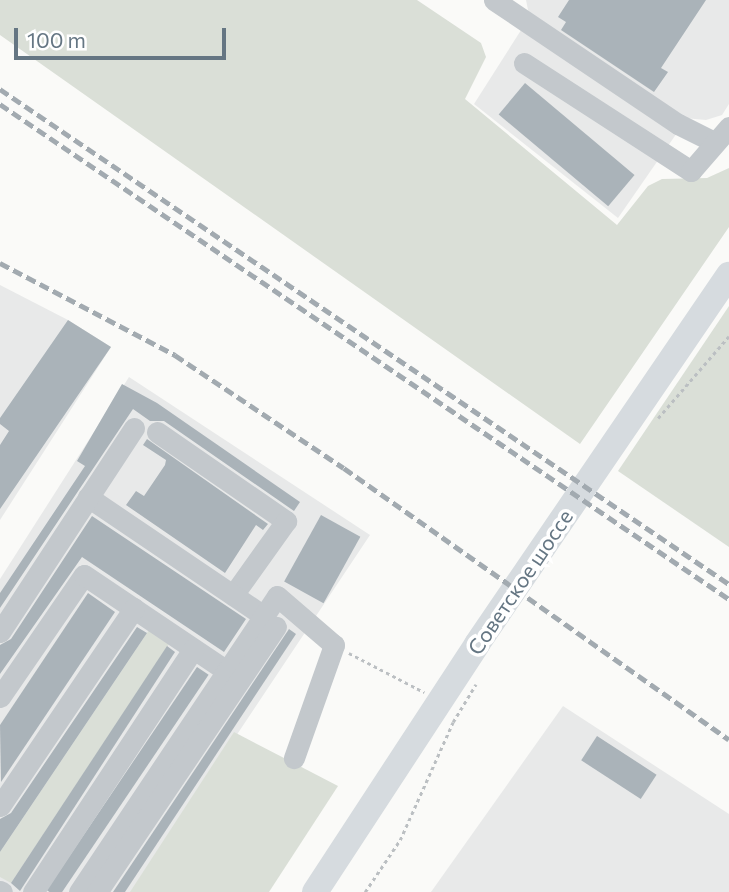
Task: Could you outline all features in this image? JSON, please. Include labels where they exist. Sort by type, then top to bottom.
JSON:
[{"type":"main road","name":"Советское шоссе","points":[[315,892],[477,644],[641,420],[729,275]]},
{"type":"lane","points":[[494,0],[678,124],[714,142]]},
{"type":"lane","points":[[524,63],[691,171],[729,127]]},
{"type":"lane","points":[[0,632],[134,428]]},
{"type":"lane","points":[[157,432],[286,521],[239,588]]},
{"type":"lane","points":[[88,497],[239,588],[270,622]]},
{"type":"lane","points":[[0,697],[84,575],[227,671]]},
{"type":"lane","points":[[97,892],[270,622],[277,596],[334,645],[293,758]]},
{"type":"lane","points":[[2,797],[134,608]]},
{"type":"lane","points":[[79,892],[227,671],[270,622]]},
{"type":"lane","points":[[33,892],[193,649]]},
{"type":"path","points":[[641,420],[668,409],[729,336]]},
{"type":"path","points":[[334,645],[428,694]]},
{"type":"path","points":[[365,892],[400,840],[453,722],[479,681]]},
{"type":"shaded area","points":[[0,0],[417,0],[481,43],[486,57],[465,99],[617,225],[648,186],[662,179],[707,178],[729,168],[729,227],[580,444],[0,35]]},
{"type":"shaded area","points":[[526,0],[729,0],[729,104],[722,115],[706,120],[684,118],[529,15]]},
{"type":"shaded area","points":[[523,27],[679,130],[618,218],[474,104]]},
{"type":"shaded area","points":[[0,285],[68,320],[111,347],[0,520]]},
{"type":"shaded area","points":[[729,306],[729,547],[618,471]]},
{"type":"shaded area","points":[[129,377],[370,535],[132,892],[0,892],[0,579]]},
{"type":"shaded area","points":[[149,630],[169,644],[11,883],[0,877],[0,852]]},
{"type":"shaded area","points":[[563,706],[729,814],[729,892],[431,892]]},
{"type":"shaded area","points":[[234,732],[338,786],[269,892],[130,892]]},
{"type":"building","points":[[569,0],[706,0],[661,68],[668,72],[654,92],[561,30],[566,22],[558,17]]},
{"type":"building","points":[[525,83],[635,175],[608,206],[499,114]]},
{"type":"building","points":[[68,320],[111,347],[0,509],[0,445],[9,431],[0,424],[0,418]]},
{"type":"building","points":[[122,384],[157,403],[300,502],[294,511],[164,421],[150,421],[133,409],[0,608],[0,593],[85,466],[77,461]]},
{"type":"building","points":[[147,439],[268,524],[263,530],[256,525],[225,573],[126,505],[136,491],[144,496],[165,465],[166,460],[143,445]]},
{"type":"building","points":[[321,515],[360,537],[324,603],[284,581]]},
{"type":"building","points":[[92,516],[246,619],[224,652],[82,557],[0,674],[0,645],[11,639]]},
{"type":"building","points":[[88,593],[115,612],[1,782],[0,725]]},
{"type":"building","points":[[137,627],[147,633],[0,852],[0,819],[11,813]]},
{"type":"building","points":[[289,629],[296,634],[125,892],[113,892]]},
{"type":"building","points":[[167,646],[175,652],[20,891],[11,883]]},
{"type":"building","points":[[197,667],[209,675],[62,892],[47,890]]},
{"type":"building","points":[[597,736],[657,775],[641,799],[581,760]]},
{"type":"railway","points":[[0,89],[729,584]]},
{"type":"railway","points":[[0,104],[729,599]]},
{"type":"railway","points":[[0,263],[175,355],[344,468],[729,740]]}]
